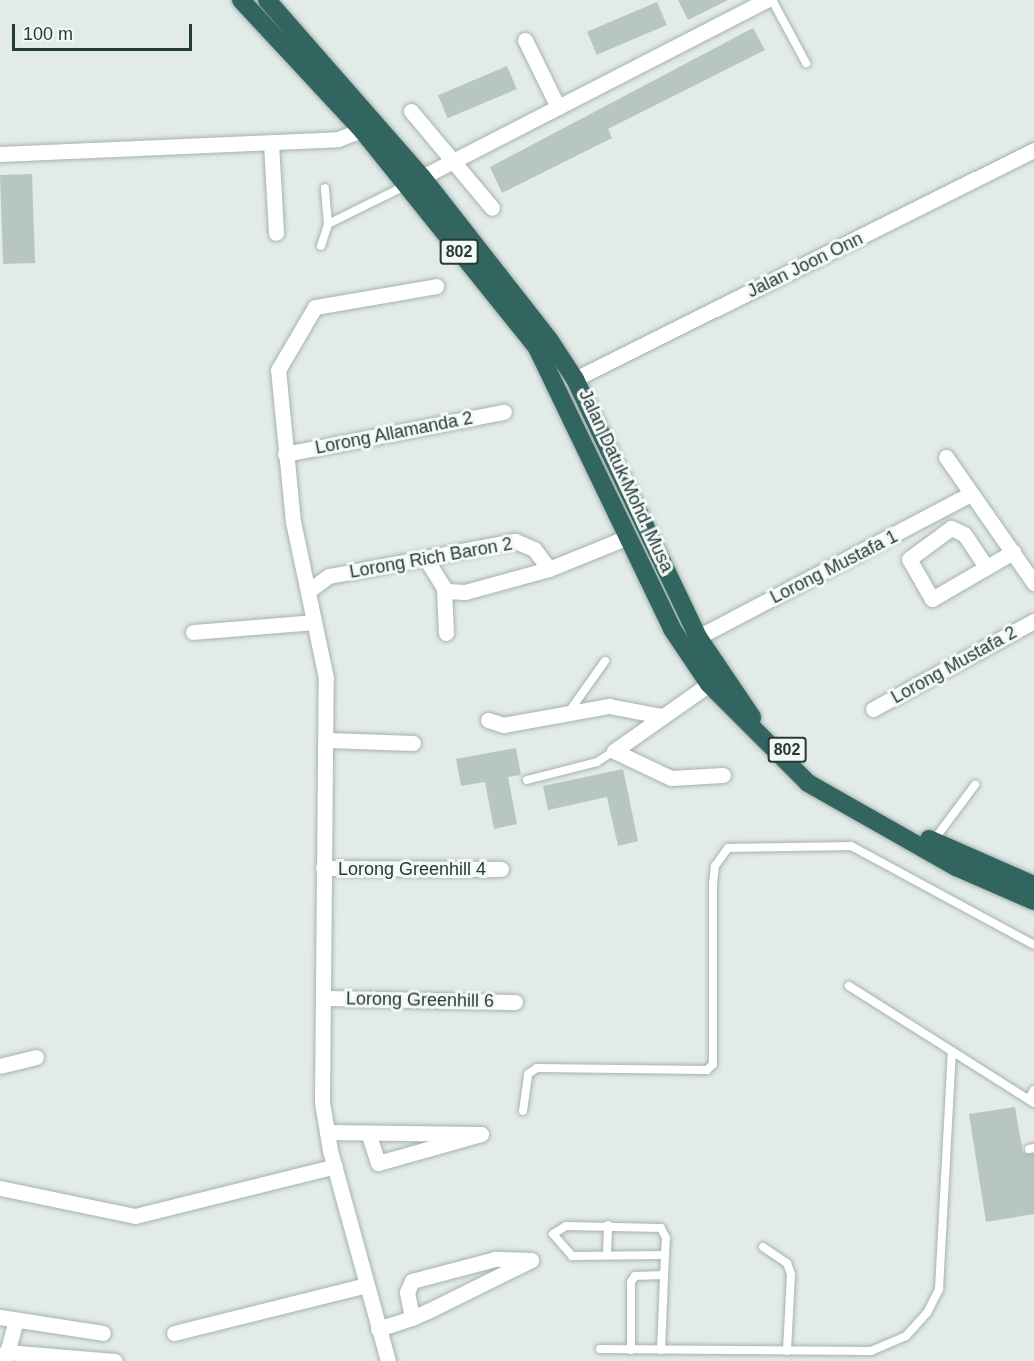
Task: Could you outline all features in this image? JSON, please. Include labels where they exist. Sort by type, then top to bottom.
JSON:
[{"type":"highway","name":"Jalan Datuk Mohd. Musa","points":[[241,0],[362,130],[537,348],[672,629],[709,684],[808,783],[956,867],[1034,901]]},
{"type":"highway","name":"Jalan Datuk Mohd. Musa","points":[[267,0],[422,177],[575,379],[698,637],[759,725],[811,771],[933,841],[1034,885]]},
{"type":"highway","points":[[628,537],[640,513]]},
{"type":"street","points":[[422,177],[767,0]]},
{"type":"street","points":[[525,40],[558,107]]},
{"type":"street","points":[[411,111],[492,208]]},
{"type":"street","points":[[0,154],[338,139],[362,130]]},
{"type":"street","points":[[271,143],[276,233]]},
{"type":"street","name":"Jalan Joon Onn","points":[[575,379],[1034,150]]},
{"type":"street","points":[[388,1361],[327,1132],[323,868],[328,740],[326,678],[308,591],[285,454],[278,370],[315,307],[436,286]]},
{"type":"street","name":"Lorong Allamanda 2","points":[[285,454],[504,412]]},
{"type":"street","points":[[946,457],[969,495],[1034,583]]},
{"type":"street","name":"Lorong Mustafa 1","points":[[698,637],[897,536],[969,495]]},
{"type":"street","points":[[985,566],[955,528],[918,548],[910,555],[911,565],[932,599],[979,576],[985,566],[1013,552]]},
{"type":"street","points":[[897,536],[918,548]]},
{"type":"street","points":[[444,588],[465,592],[549,569],[628,537]]},
{"type":"street","name":"Lorong Rich Baron 2","points":[[308,591],[329,576],[515,541],[534,549],[549,569]]},
{"type":"street","points":[[426,559],[444,588],[446,633]]},
{"type":"street","name":"Lorong Mustafa 2","points":[[873,709],[1034,621]]},
{"type":"street","points":[[193,632],[314,622]]},
{"type":"street","points":[[709,684],[614,751],[671,778],[723,775]]},
{"type":"street","points":[[488,720],[503,725],[571,710],[609,706],[662,716]]},
{"type":"street","points":[[328,740],[414,743]]},
{"type":"street","name":"Lorong Greenhill 4","points":[[323,868],[501,869]]},
{"type":"street","name":"Lorong Greenhill 6","points":[[325,998],[515,1002]]},
{"type":"street","points":[[0,1066],[36,1057]]},
{"type":"street","points":[[327,1132],[478,1131],[476,1138],[378,1163],[368,1133]]},
{"type":"street","points":[[0,1188],[135,1216],[335,1166]]},
{"type":"street","points":[[378,1329],[412,1318],[528,1266],[528,1259],[495,1259],[412,1281],[406,1292],[412,1318]]},
{"type":"street","points":[[174,1333],[366,1285]]},
{"type":"street","points":[[0,1317],[103,1333]]},
{"type":"street","points":[[16,1320],[5,1356],[115,1361]]},
{"type":"lane","points":[[772,0],[806,63]]},
{"type":"lane","points":[[328,224],[406,186]]},
{"type":"lane","points":[[321,246],[328,224],[325,188]]},
{"type":"lane","points":[[571,710],[604,661]]},
{"type":"lane","points":[[527,780],[597,762],[614,751]]},
{"type":"lane","points":[[933,841],[975,785]]},
{"type":"lane","points":[[523,1111],[528,1074],[537,1068],[707,1070],[713,1064],[713,884],[715,866],[728,848],[851,846],[1034,945]]},
{"type":"lane","points":[[849,986],[1031,1101],[1034,1090]]},
{"type":"lane","points":[[600,1349],[787,1351],[889,1348],[927,1312],[939,1289],[952,1051]]},
{"type":"lane","points":[[661,1350],[665,1255],[661,1228],[566,1226],[553,1234],[572,1256],[665,1255]]},
{"type":"lane","points":[[607,1255],[608,1226]]},
{"type":"lane","points":[[763,1247],[787,1263],[791,1274],[787,1351]]},
{"type":"lane","points":[[631,1350],[631,1282],[635,1276],[664,1275]]},
{"type":"building","points":[[678,0],[728,0],[688,20]]},
{"type":"building","points":[[657,2],[667,25],[597,55],[587,32]]},
{"type":"building","points":[[753,28],[765,50],[608,129],[612,138],[502,193],[490,167]]},
{"type":"building","points":[[507,66],[517,89],[448,118],[438,95]]},
{"type":"building","points":[[32,174],[35,263],[3,264],[0,175]]},
{"type":"building","points":[[516,748],[521,775],[508,777],[517,824],[494,829],[485,782],[461,786],[456,759]]},
{"type":"building","points":[[623,769],[638,841],[618,846],[607,797],[548,810],[543,786]]},
{"type":"building","points":[[1015,1107],[1023,1153],[1034,1154],[1034,1214],[986,1222],[969,1114]]}]
